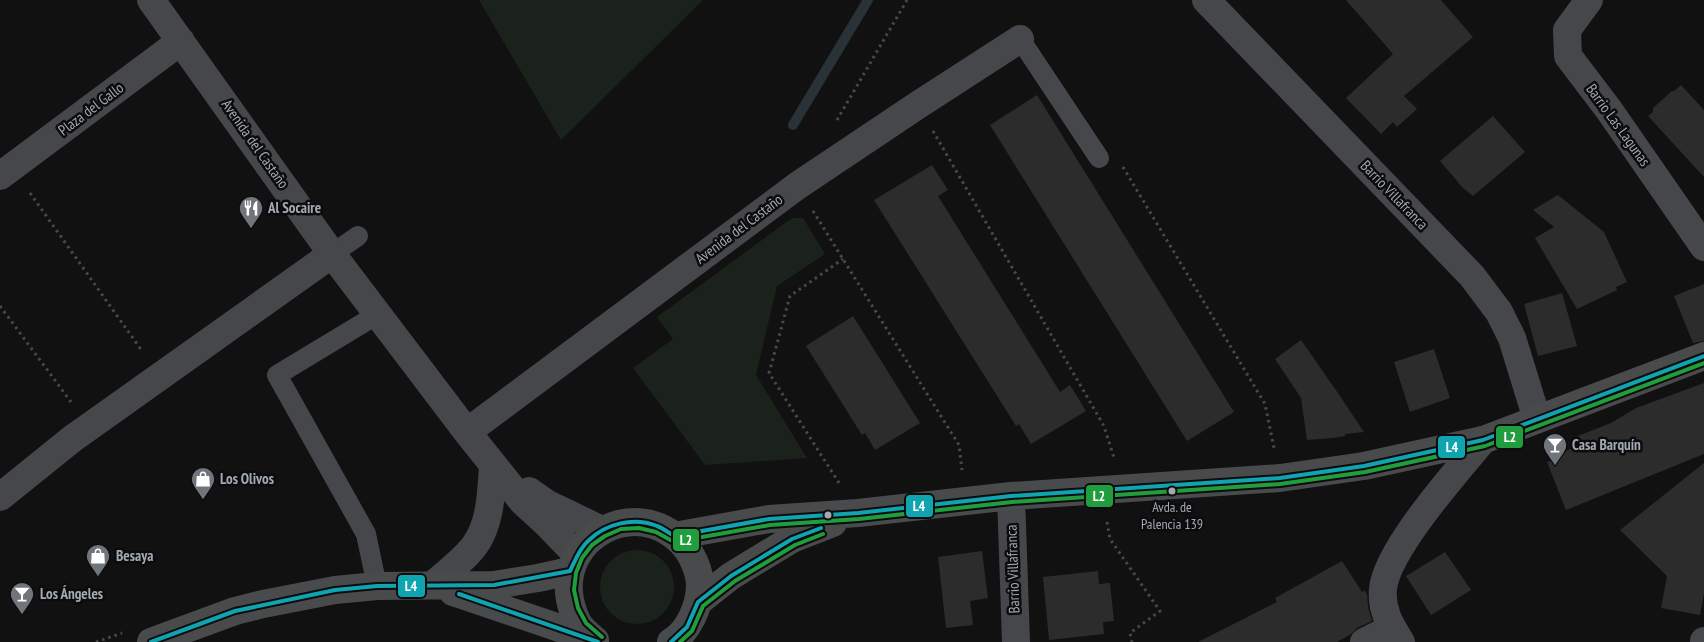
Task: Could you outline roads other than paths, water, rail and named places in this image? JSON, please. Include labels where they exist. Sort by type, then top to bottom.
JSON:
[{"type":"highway","points":[[674,536],[769,519],[858,513],[1010,496],[1280,478],[1364,466],[1483,440],[1704,356]]},
{"type":"highway","points":[[698,602],[731,576],[792,540],[858,513]]},
{"type":"highway","points":[[597,641],[581,627],[572,610],[568,590],[574,563],[587,541],[602,530],[620,523],[639,522],[658,526],[674,536],[688,549],[696,566],[700,584],[698,602],[687,627],[671,642]]},
{"type":"highway","points":[[151,642],[235,611],[335,590],[377,586],[494,585],[538,578],[574,563]]},
{"type":"highway","points":[[433,585],[597,641]]},
{"type":"street","name":"Avenida del Castaño","points":[[151,0],[332,254],[493,466],[523,502],[547,524],[574,563]]},
{"type":"street","name":"Barrio Villafranca","points":[[1206,0],[1472,276],[1499,312],[1512,338],[1537,419]]},
{"type":"street","name":"Barrio Las Lagunas","points":[[1589,0],[1567,30],[1568,56],[1609,110],[1704,247]]},
{"type":"street","name":"Avenida del Castaño","points":[[467,432],[797,186],[1020,39]]},
{"type":"street","name":"Plaza del Gallo","points":[[6,172],[181,41]]},
{"type":"street","points":[[0,497],[89,426],[332,254]]},
{"type":"street","points":[[1364,642],[1396,635],[1384,611],[1383,588],[1388,568],[1434,501],[1483,440]]},
{"type":"street","name":"Avenida del Castaño","points":[[493,466],[546,502],[602,530]]},
{"type":"street","points":[[433,585],[475,546],[489,510],[493,466]]},
{"type":"street","name":"Barrio Villafranca","points":[[1010,496],[1016,642]]},
{"type":"lane","points":[[1020,39],[1099,158]]},
{"type":"lane","points":[[332,254],[358,236]]},
{"type":"lane","points":[[377,586],[366,534],[277,376],[378,314]]},
{"type":"waterway","points":[[793,125],[868,0]]},
{"type":"place","name":"Al Socaire","points":[[251,229]]},
{"type":"place","name":"Casa Barquín","points":[[1555,466]]},
{"type":"place","name":"Avda. de Palencia 139","points":[[1172,491]]},
{"type":"place","name":"Los Olivos","points":[[203,500]]},
{"type":"place","name":"Besaya","points":[[98,577]]},
{"type":"place","name":"Los Ángeles","points":[[22,615]]}]
